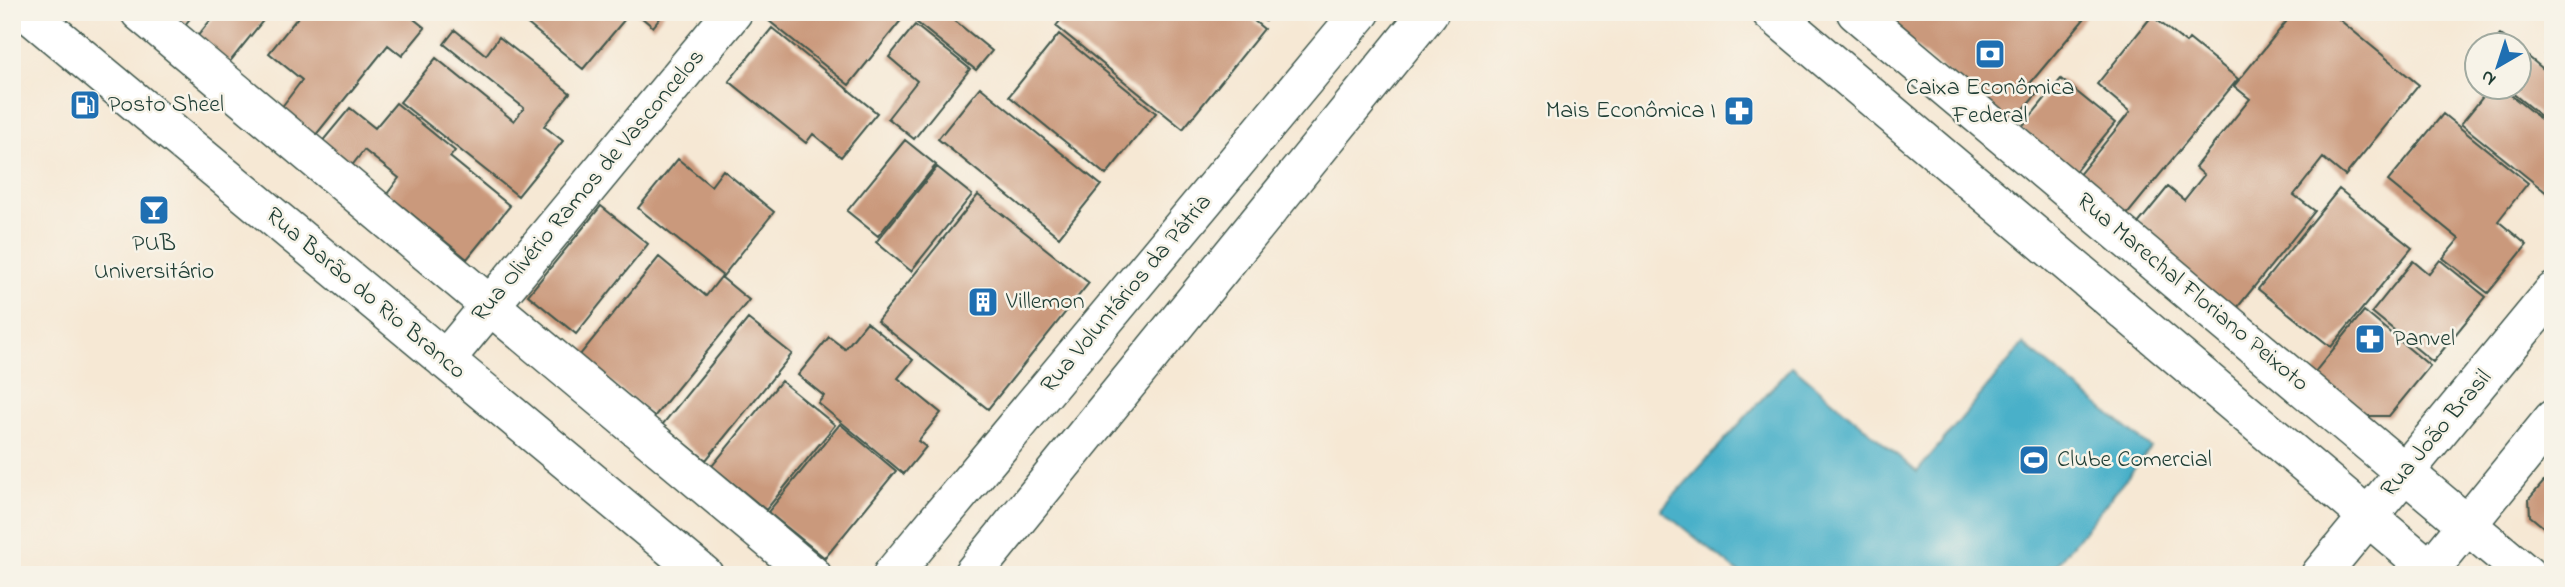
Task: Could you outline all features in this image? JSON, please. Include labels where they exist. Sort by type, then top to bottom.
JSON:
[{"type":"street","name":"Rua Barão do Rio Branco","points":[[27,12],[704,575]]},
{"type":"street","points":[[141,12],[813,575]]},
{"type":"street","name":"Rua Olivério Ramos de Vasconcelos","points":[[445,359],[733,12]]},
{"type":"street","name":"Rua Voluntários da Pátria","points":[[892,575],[1362,12]]},
{"type":"street","points":[[972,575],[1429,12]]},
{"type":"street","points":[[1771,12],[2431,573],[2553,419]]},
{"type":"street","name":"Rua Marechal Floriano Peixoto","points":[[1856,12],[2527,575]]},
{"type":"street","name":"Rua João Brasil","points":[[2320,575],[2553,292]]},
{"type":"water","name":"Clube Comercial","points":[[2023,344],[2151,448],[2048,575],[1742,575],[1661,510],[1792,366],[1917,472]]},
{"type":"building","points":[[159,12],[195,12],[181,30]]},
{"type":"building","points":[[217,12],[270,12],[228,64],[196,38]]},
{"type":"building","points":[[302,12],[405,12],[425,28],[402,56],[388,45],[315,136],[281,108],[302,80],[269,53]]},
{"type":"building","points":[[513,12],[617,12],[625,19],[583,69]]},
{"type":"building","points":[[635,12],[665,12],[653,27]]},
{"type":"building","points":[[766,12],[944,12],[992,51],[976,70],[906,14],[849,85],[763,16]]},
{"type":"building","points":[[1067,12],[1243,12],[1264,29],[1183,129],[1056,26]]},
{"type":"building","points":[[1253,12],[1272,12],[1265,21]]},
{"type":"building","name":"Caixa Econômica Federal","points":[[1891,12],[2090,12],[2027,87],[2036,95],[2010,125],[1885,21]]},
{"type":"building","points":[[2294,12],[2330,12],[2419,85],[2345,176],[2323,158],[2294,195],[2315,211],[2229,318],[2128,236],[2168,187],[2184,200],[2204,175],[2195,167],[2250,99],[2234,86]]},
{"type":"building","points":[[2152,16],[2186,43],[2189,39],[2238,79],[2126,216],[2077,177],[2130,112],[2097,84]]},
{"type":"building","points":[[915,25],[970,69],[914,139],[888,118],[917,81],[889,57]]},
{"type":"building","points":[[772,28],[877,113],[841,157],[813,134],[806,143],[729,81]]},
{"type":"building","points":[[455,30],[486,55],[499,37],[570,93],[544,126],[563,141],[518,196],[400,102],[436,58],[514,121],[524,108],[444,44]]},
{"type":"building","points":[[1059,34],[1156,113],[1106,175],[1009,96]]},
{"type":"building","points":[[2553,43],[2553,61],[2544,54]]},
{"type":"building","points":[[2534,61],[2553,77],[2553,126],[2523,102],[2534,102]]},
{"type":"building","points":[[2061,79],[2115,123],[2074,173],[2020,129]]},
{"type":"building","points":[[980,87],[1101,185],[1059,237],[938,139]]},
{"type":"building","points":[[2479,102],[2519,102],[2553,129],[2553,198],[2461,124]]},
{"type":"building","points":[[396,103],[455,151],[450,157],[510,206],[467,259],[387,194],[399,178],[364,150],[350,168],[320,144],[350,108],[375,128]]},
{"type":"building","points":[[2443,114],[2528,183],[2498,221],[2527,245],[2488,293],[2443,258],[2459,239],[2388,181]]},
{"type":"building","points":[[905,140],[936,165],[878,236],[847,211]]},
{"type":"building","points":[[678,159],[711,186],[723,170],[774,212],[723,276],[638,208]]},
{"type":"building","points":[[937,167],[972,195],[911,271],[876,242]]},
{"type":"building","points":[[2339,189],[2412,248],[2331,347],[2258,289]]},
{"type":"building","name":"Villemon","points":[[978,195],[1089,283],[988,409],[877,321]]},
{"type":"building","points":[[601,206],[648,244],[576,334],[528,295]]},
{"type":"building","points":[[659,257],[706,296],[721,277],[749,300],[654,417],[579,356]]},
{"type":"building","points":[[2440,260],[2486,297],[2433,362],[2372,312],[2413,261],[2429,274]]},
{"type":"building","name":"Panvel","points":[[2364,311],[2430,366],[2389,416],[2356,416],[2310,378]]},
{"type":"building","points":[[748,319],[792,354],[706,460],[662,425]]},
{"type":"building","points":[[867,322],[913,360],[898,378],[941,413],[918,441],[926,447],[904,474],[818,403],[824,396],[798,375],[829,337],[845,349]]},
{"type":"building","points":[[781,381],[835,425],[766,510],[712,466]]},
{"type":"building","points":[[840,424],[896,471],[825,558],[768,512]]},
{"type":"building","points":[[2553,471],[2553,535],[2530,516],[2529,499]]},
{"type":"place","name":"Caixa Econômica Federal","points":[[1990,54]]},
{"type":"place","name":"Posto Sheel","points":[[85,105]]},
{"type":"place","name":"Mais Econômica I","points":[[1739,111]]},
{"type":"place","name":"PUB Universitário","points":[[154,210]]},
{"type":"place","name":"Villemon","points":[[983,302]]},
{"type":"place","name":"Panvel","points":[[2370,339]]},
{"type":"place","name":"Clube Comercial","points":[[2034,460]]}]
